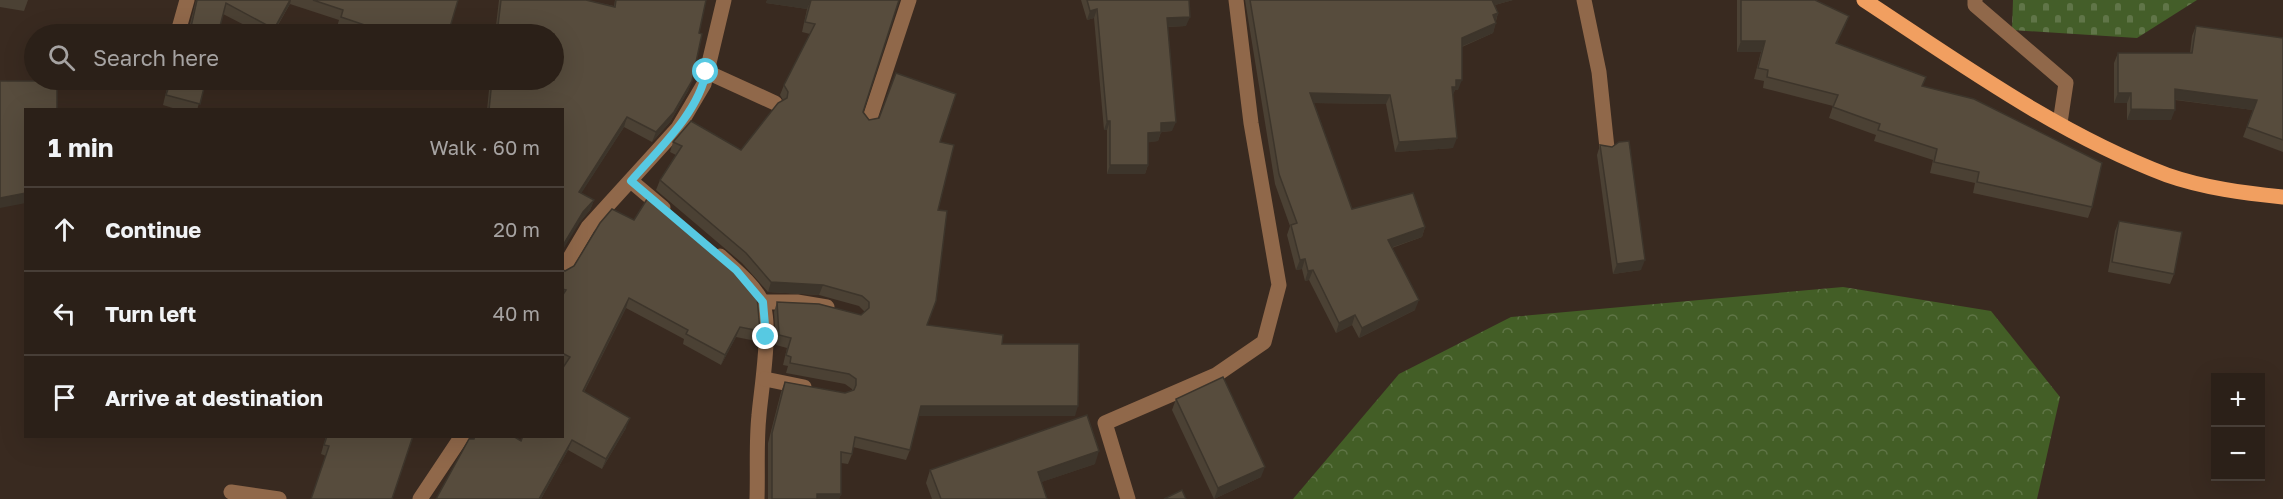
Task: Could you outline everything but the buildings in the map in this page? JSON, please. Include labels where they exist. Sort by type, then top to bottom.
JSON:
[{"type":"main road","points":[[1864,0],[1996,87],[2111,150],[2168,175],[2233,192],[2283,197]]},
{"type":"street","points":[[180,24],[187,0]]},
{"type":"street","points":[[564,268],[588,227],[678,128],[704,84],[724,0]]},
{"type":"street","points":[[869,121],[909,0]]},
{"type":"street","points":[[1128,499],[1105,423],[1216,375],[1264,342],[1279,285],[1251,123],[1236,0]]},
{"type":"street","points":[[1584,0],[1599,72],[1607,148]]},
{"type":"street","points":[[1975,0],[1974,5],[2066,83],[2060,123]]},
{"type":"street","points":[[706,72],[775,103]]},
{"type":"street","points":[[631,181],[675,218]]},
{"type":"street","points":[[710,248],[736,270],[763,302],[766,337],[765,379],[759,415],[758,499]]},
{"type":"street","points":[[763,302],[817,304],[846,312]]},
{"type":"street","points":[[765,379],[819,389]]},
{"type":"street","points":[[420,499],[461,438]]},
{"type":"street","points":[[231,492],[279,499]]},
{"type":"green space","points":[[2013,0],[2197,0],[2137,38],[2012,30]]},
{"type":"green space","points":[[1843,287],[1991,311],[2060,397],[2037,499],[1293,499],[1399,374],[1511,317]]},
{"type":"route","points":[[706,72],[704,84],[678,128],[631,181],[736,270],[763,302],[766,337]]}]
